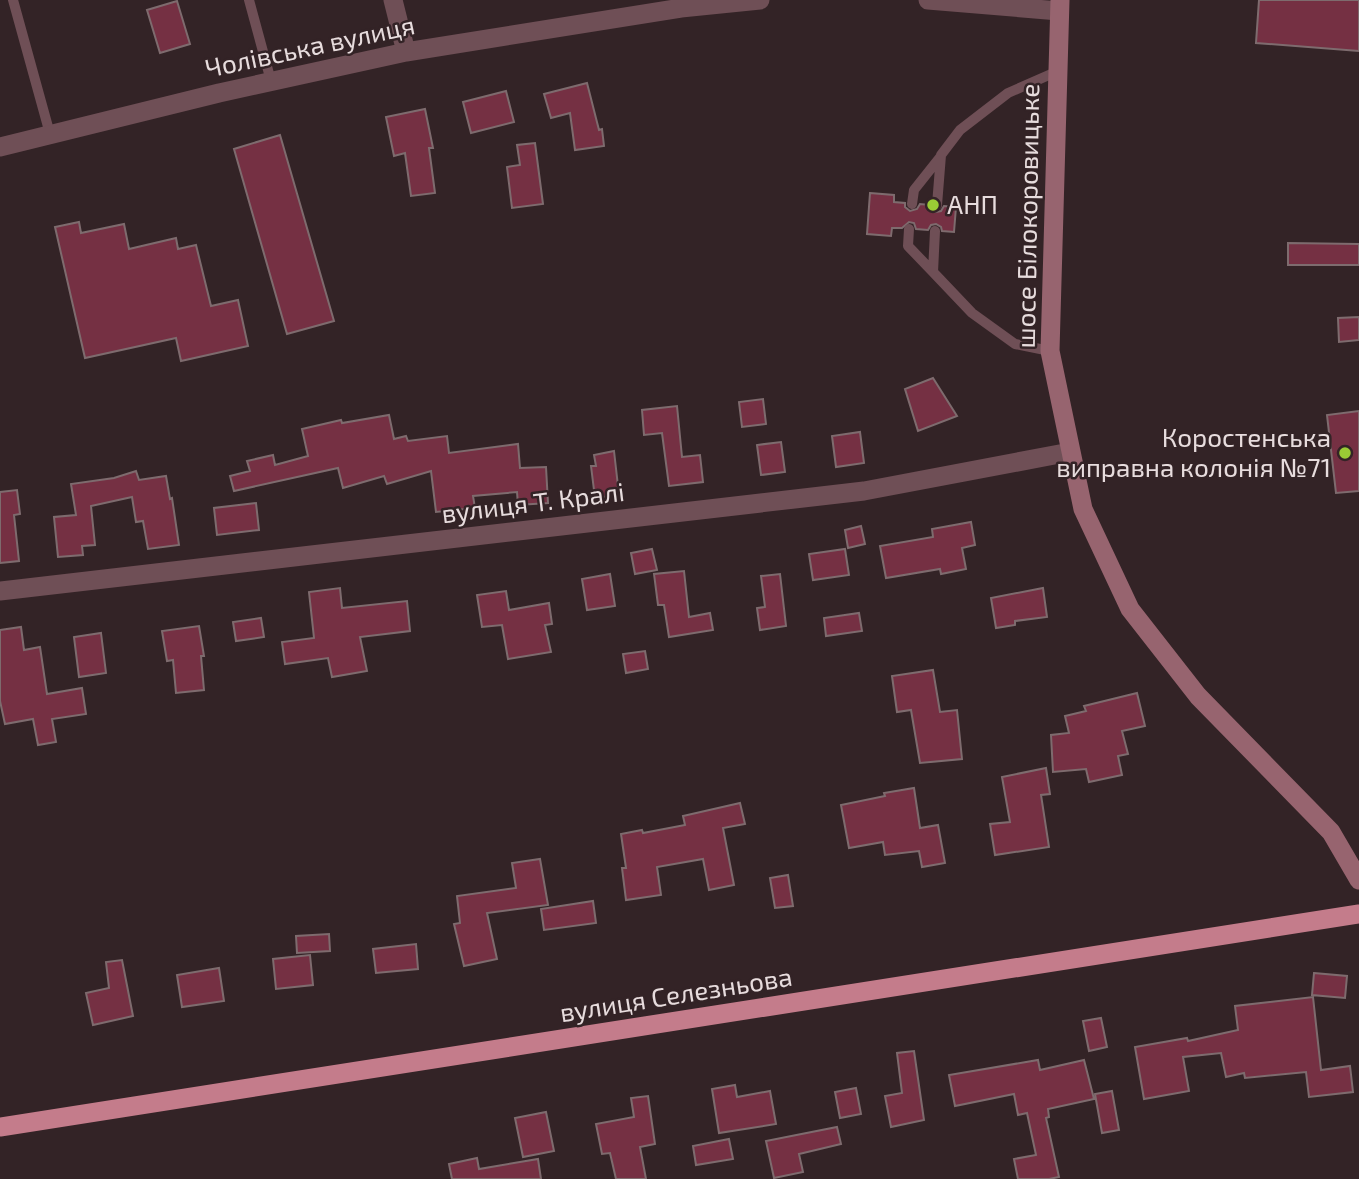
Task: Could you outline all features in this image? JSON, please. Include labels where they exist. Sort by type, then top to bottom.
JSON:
[{"type":"highway","name":"вулиця Селезньова","points":[[0,1127],[1359,914]]},
{"type":"main road","name":"шосе Білокоровицьке","points":[[1060,6],[1049,351],[1083,509],[1130,609],[1198,696],[1331,832],[1359,880]]},
{"type":"street","points":[[393,0],[406,52]]},
{"type":"street","name":"Чолівська вулиця","points":[[0,147],[271,81],[406,52],[681,9],[760,0]]},
{"type":"street","points":[[928,0],[1060,6]]},
{"type":"street","name":"вулиця Т. Кралі","points":[[0,591],[864,491],[1070,452]]},
{"type":"lane","points":[[13,0],[50,134]]},
{"type":"lane","points":[[249,0],[271,81]]},
{"type":"lane","points":[[912,204],[914,190],[960,130],[1008,93],[1058,71]]},
{"type":"lane","points":[[937,205],[942,155]]},
{"type":"lane","points":[[909,229],[908,246],[972,313],[1014,344],[1049,351]]},
{"type":"lane","points":[[933,272],[935,231]]},
{"type":"building","points":[[1259,0],[1359,0],[1359,51],[1256,43]]},
{"type":"building","points":[[177,1],[190,44],[160,53],[147,10]]},
{"type":"building","points":[[587,83],[599,130],[602,129],[604,146],[575,150],[570,113],[551,118],[544,94]]},
{"type":"building","points":[[506,91],[514,122],[471,133],[463,102]]},
{"type":"building","points":[[425,109],[433,148],[429,148],[435,193],[411,196],[405,153],[394,156],[386,117]]},
{"type":"building","points":[[280,135],[334,321],[287,334],[234,149]]},
{"type":"building","points":[[535,143],[543,204],[512,208],[507,167],[520,165],[517,145]]},
{"type":"building","points":[[870,193],[894,195],[894,202],[905,203],[905,207],[910,211],[917,209],[920,204],[930,205],[936,212],[941,211],[944,206],[956,207],[954,232],[942,231],[936,224],[931,225],[928,230],[916,229],[914,223],[909,222],[902,228],[892,228],[891,236],[867,234]]},
{"type":"building","points":[[79,222],[81,233],[124,224],[129,249],[176,238],[178,249],[196,245],[211,306],[238,300],[248,346],[181,361],[176,338],[85,358],[55,227]]},
{"type":"building","points":[[1288,243],[1359,244],[1359,265],[1288,265]]},
{"type":"building","points":[[1359,317],[1359,340],[1339,342],[1338,318]]},
{"type":"building","points":[[933,378],[957,416],[918,431],[905,389]]},
{"type":"building","points":[[763,399],[766,424],[742,427],[739,402]]},
{"type":"building","points":[[677,406],[682,457],[700,455],[703,482],[669,486],[662,433],[644,435],[642,410]]},
{"type":"building","name":"Коростенська виправна колонія №71","points":[[1359,411],[1359,491],[1336,493],[1327,415]]},
{"type":"building","points":[[389,415],[394,439],[406,436],[408,441],[447,436],[449,453],[518,444],[520,468],[546,467],[548,503],[518,505],[517,492],[473,496],[475,508],[436,512],[431,471],[387,484],[384,476],[343,488],[338,468],[234,491],[230,476],[250,471],[247,461],[273,455],[275,465],[308,456],[302,429],[341,420],[342,423]]},
{"type":"building","points":[[860,432],[864,463],[836,467],[832,436]]},
{"type":"building","points":[[781,442],[785,472],[761,475],[757,445]]},
{"type":"building","points":[[614,451],[619,495],[595,498],[591,466],[596,466],[594,455]]},
{"type":"building","points":[[136,471],[139,480],[166,476],[179,545],[148,549],[143,521],[136,522],[132,497],[91,506],[95,545],[82,546],[83,555],[58,557],[54,517],[76,515],[71,484],[114,478]]},
{"type":"building","points":[[17,490],[20,514],[14,515],[19,561],[0,563],[0,492]]},
{"type":"building","points":[[256,503],[259,530],[217,535],[214,508]]},
{"type":"building","points":[[971,522],[975,545],[962,548],[966,569],[941,574],[940,569],[886,578],[880,546],[933,537],[932,529]]},
{"type":"building","points":[[861,526],[865,544],[848,548],[845,530]]},
{"type":"building","points":[[652,549],[657,570],[635,574],[631,553]]},
{"type":"building","points":[[845,549],[849,575],[813,580],[809,554]]},
{"type":"building","points":[[684,571],[689,617],[710,613],[713,630],[669,637],[664,605],[658,605],[654,574]]},
{"type":"building","points":[[610,574],[615,606],[587,610],[582,579]]},
{"type":"building","points":[[780,574],[786,626],[760,630],[757,608],[765,607],[761,576]]},
{"type":"building","points":[[340,588],[342,608],[407,601],[410,631],[360,637],[367,671],[332,677],[328,658],[285,664],[282,642],[314,638],[309,592]]},
{"type":"building","points":[[1043,588],[1047,617],[1015,621],[1015,625],[996,628],[991,598]]},
{"type":"building","points":[[506,591],[509,610],[549,603],[552,624],[545,625],[551,652],[508,659],[502,625],[482,627],[477,595]]},
{"type":"building","points":[[859,613],[862,631],[826,636],[824,618]]},
{"type":"building","points":[[261,618],[264,637],[236,641],[233,622]]},
{"type":"building","points":[[199,626],[204,656],[201,656],[204,690],[176,693],[173,660],[167,661],[162,631]]},
{"type":"building","points":[[21,627],[24,650],[40,647],[47,694],[82,688],[86,714],[52,719],[56,742],[38,745],[33,719],[5,724],[0,701],[0,630]]},
{"type":"building","points":[[101,633],[106,673],[79,677],[74,637]]},
{"type":"building","points":[[645,651],[648,669],[626,673],[623,654]]},
{"type":"building","points":[[933,670],[940,712],[957,710],[962,759],[920,763],[911,710],[897,712],[892,676]]},
{"type":"building","points":[[1137,693],[1145,726],[1122,731],[1128,754],[1118,756],[1122,775],[1089,782],[1086,769],[1053,772],[1051,735],[1069,733],[1065,716],[1086,711],[1084,706]]},
{"type":"building","points":[[1046,768],[1050,794],[1041,795],[1049,847],[995,855],[990,824],[1010,822],[1002,777]]},
{"type":"building","points":[[914,788],[920,828],[938,825],[945,863],[922,867],[919,851],[885,855],[883,842],[849,848],[841,805]]},
{"type":"building","points":[[740,803],[745,824],[723,828],[734,885],[709,890],[703,859],[657,867],[661,895],[626,900],[622,868],[626,868],[621,834],[685,825],[683,816]]},
{"type":"building","points":[[540,859],[548,905],[487,913],[497,959],[464,966],[454,924],[460,923],[457,896],[516,888],[512,863]]},
{"type":"building","points":[[788,875],[793,906],[775,908],[770,878]]},
{"type":"building","points":[[593,901],[596,923],[544,930],[541,909]]},
{"type":"building","points":[[329,934],[330,951],[297,953],[296,936]]},
{"type":"building","points":[[416,944],[418,969],[376,973],[373,949]]},
{"type":"building","points":[[310,955],[313,985],[276,989],[273,959]]},
{"type":"building","points":[[122,960],[133,1016],[93,1025],[86,993],[109,988],[106,962]]},
{"type":"building","points":[[219,968],[224,1001],[182,1007],[177,975]]},
{"type":"building","points":[[1314,973],[1347,976],[1345,998],[1312,995]]},
{"type":"building","points":[[1313,997],[1321,1070],[1350,1066],[1353,1092],[1309,1097],[1306,1072],[1245,1078],[1244,1073],[1226,1077],[1221,1053],[1183,1057],[1189,1091],[1144,1099],[1135,1047],[1187,1038],[1188,1041],[1238,1030],[1235,1006]]},
{"type":"building","points":[[1101,1018],[1107,1047],[1089,1051],[1083,1021]]},
{"type":"building","points":[[914,1051],[924,1120],[891,1127],[885,1096],[902,1093],[897,1053]]},
{"type":"building","points":[[1038,1060],[1040,1070],[1084,1060],[1094,1099],[1048,1109],[1049,1117],[1046,1118],[1059,1177],[1018,1179],[1014,1159],[1036,1155],[1027,1113],[1018,1115],[1014,1094],[955,1106],[949,1075]]},
{"type":"building","points":[[735,1085],[737,1097],[770,1091],[776,1124],[719,1133],[712,1089]]},
{"type":"building","points":[[856,1088],[861,1114],[840,1118],[835,1092]]},
{"type":"building","points":[[1112,1091],[1119,1130],[1102,1133],[1095,1094]]},
{"type":"building","points":[[648,1096],[655,1144],[640,1147],[646,1179],[616,1179],[610,1153],[602,1154],[596,1124],[634,1117],[631,1098]]},
{"type":"building","points":[[546,1112],[554,1151],[523,1157],[515,1118]]},
{"type":"building","points":[[837,1127],[841,1144],[799,1154],[803,1172],[774,1178],[766,1141]]},
{"type":"building","points":[[729,1139],[733,1159],[696,1165],[693,1146]]},
{"type":"building","points":[[477,1158],[479,1169],[538,1159],[541,1179],[452,1179],[449,1164]]},
{"type":"place","name":"АНП","points":[[933,205]]},
{"type":"place","name":"Коростенська виправна колонія №71","points":[[1345,453]]}]
